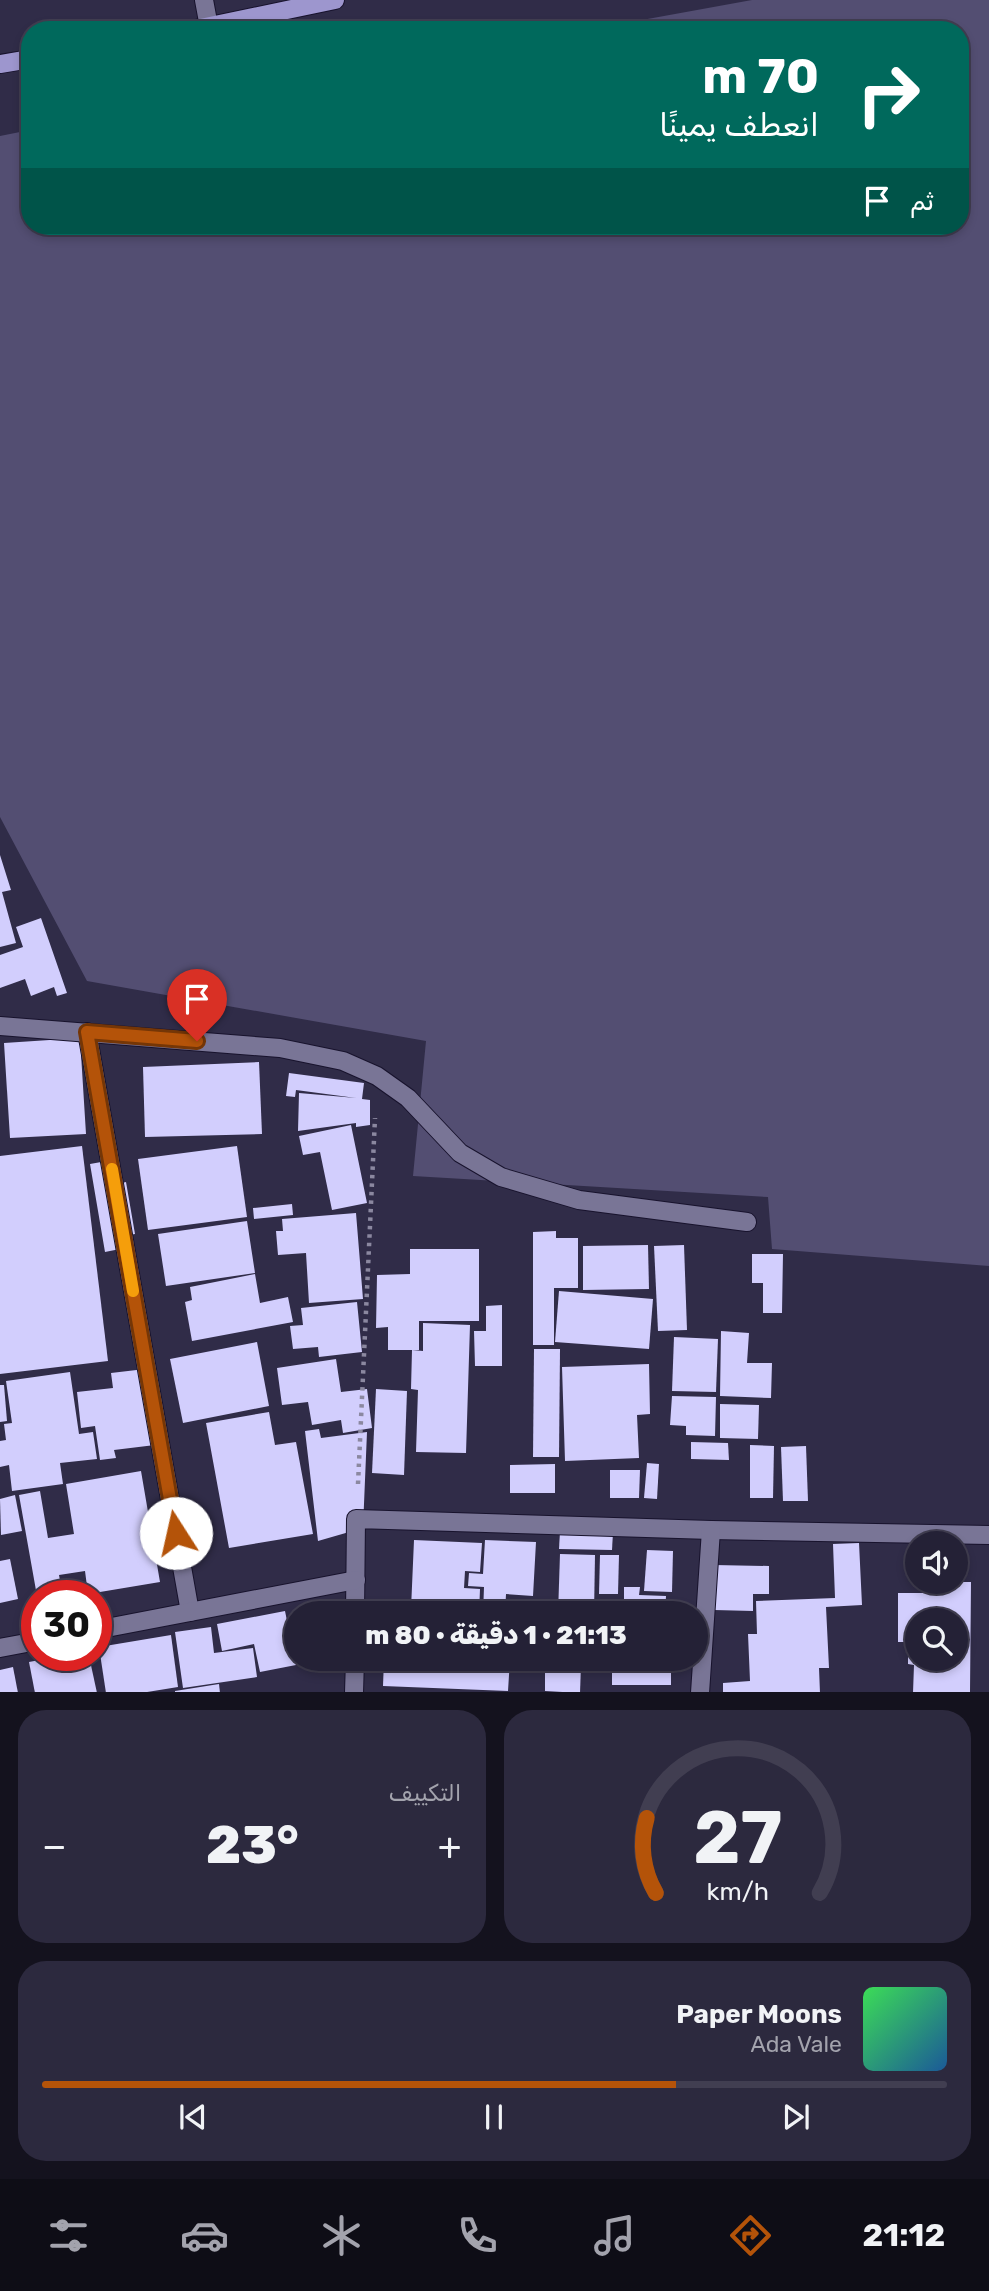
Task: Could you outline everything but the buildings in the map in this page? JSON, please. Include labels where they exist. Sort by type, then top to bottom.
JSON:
[{"type":"main road","points":[[234,21],[335,0]]},
{"type":"main road","points":[[0,64],[21,60]]},
{"type":"street","points":[[201,21],[204,0]]},
{"type":"street","points":[[0,1026],[280,1048],[343,1061],[377,1076],[408,1098],[460,1153],[501,1177],[579,1200],[747,1222]]},
{"type":"street","points":[[87,1032],[190,1612]]},
{"type":"street","points":[[355,1601],[356,1519],[989,1535]]},
{"type":"street","points":[[700,1692],[711,1530]]},
{"type":"street","points":[[112,1627],[356,1580]]},
{"type":"street","points":[[0,1648],[21,1644]]},
{"type":"street","points":[[354,1692],[355,1671]]},
{"type":"path","points":[[356,1519],[377,1076]]},
{"type":"shaded area","points":[[752,0],[989,0],[989,1266],[772,1249],[768,1197],[413,1176],[426,1041],[87,981],[0,817],[0,136],[21,132],[21,235],[969,235],[969,21],[636,21]]},
{"type":"slow traffic","points":[[112,1169],[133,1291]]},
{"type":"route","points":[[176,1533],[87,1032],[197,1041]]}]
